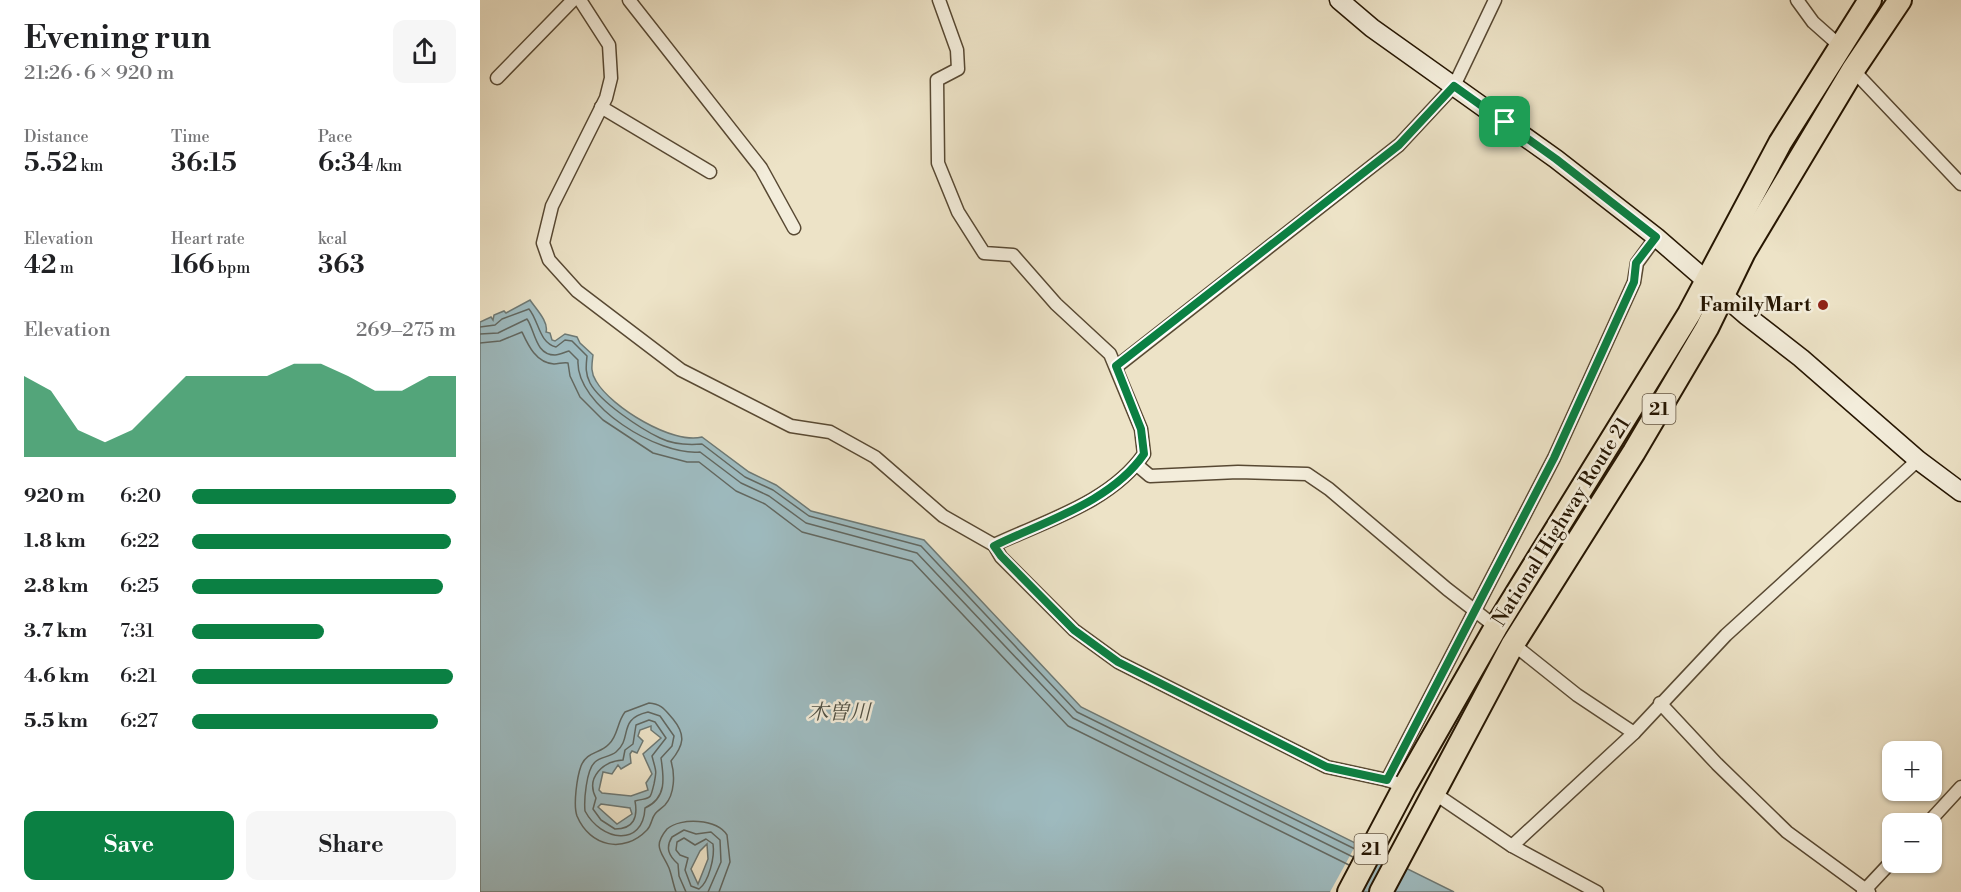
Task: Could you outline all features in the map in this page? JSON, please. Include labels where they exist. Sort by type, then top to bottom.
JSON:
[{"type":"highway","name":"National Highway Route 21","points":[[1349,892],[1394,807],[1396,783],[1611,443],[1689,314],[1780,143],[1870,0]]},
{"type":"highway","name":"National Highway Route 21","points":[[1381,892],[1513,644],[1634,452],[1707,328],[1744,252],[1853,70],[1900,0]]},
{"type":"street","points":[[497,78],[573,0]]},
{"type":"street","points":[[580,0],[609,45],[612,58],[611,78],[601,107],[552,206],[543,243],[549,260],[577,291],[681,370],[791,426],[830,432],[866,452],[943,516],[994,546],[1001,556],[1074,630],[1118,662],[1327,767],[1396,783],[1476,611],[1554,458],[1612,326],[1634,282],[1636,263],[1656,237]]},
{"type":"street","points":[[629,0],[761,168],[794,228]]},
{"type":"street","points":[[939,0],[957,50],[958,69],[937,81],[938,163],[958,212],[984,253],[1013,255],[1056,303],[1110,354],[1141,429],[1144,454],[1137,465],[1100,495],[994,546]]},
{"type":"street","points":[[1340,0],[1372,28],[1556,159],[1656,237],[1723,296],[1801,358],[1918,460],[1961,492]]},
{"type":"street","points":[[1116,366],[1399,145],[1454,86],[1496,0]]},
{"type":"street","points":[[1797,0],[1813,22],[1840,46]]},
{"type":"street","points":[[1853,70],[1961,184]]},
{"type":"street","points":[[601,107],[710,172]]},
{"type":"street","points":[[1512,846],[1634,733],[1726,635],[1918,460]]},
{"type":"street","points":[[1137,465],[1150,476],[1238,472],[1307,474],[1329,489],[1496,627]]},
{"type":"street","points":[[1513,644],[1577,695],[1634,733]]},
{"type":"street","points":[[1660,703],[1717,764],[1787,832],[1866,891],[1882,873]]},
{"type":"street","points":[[1937,813],[1961,787]]},
{"type":"street","points":[[1434,793],[1512,846],[1597,892]]},
{"type":"water","name":"木曽川","points":[[530,300],[544,320],[546,332],[550,333],[552,340],[555,341],[565,334],[577,337],[593,355],[592,368],[596,381],[615,402],[644,422],[675,435],[690,438],[702,437],[749,472],[776,485],[811,511],[924,540],[1081,707],[1454,892],[480,892],[480,322],[491,317],[493,320],[494,315],[504,311],[506,313]],"holes":[[[651,726],[651,730],[661,738],[643,754],[652,774],[646,783],[648,790],[631,796],[602,793],[599,790],[603,772],[612,774],[618,765],[621,769],[631,763],[630,754],[632,751],[637,753],[643,741],[638,736],[640,730]],[[601,804],[630,808],[632,814],[617,824],[598,807]],[[707,844],[708,859],[698,884],[691,869],[700,851]]]},
{"type":"pier","points":[[1358,841],[1382,853],[1361,892],[1330,892]]},
{"type":"place","name":"FamilyMart","points":[[1823,305]]},
{"type":"route","points":[[1454,86],[1505,122],[1656,237],[1636,263],[1634,282],[1612,326],[1554,458],[1387,780],[1327,767],[1181,696],[1118,662],[1074,630],[1001,556],[994,546],[1100,495],[1137,465],[1144,454],[1141,429],[1116,366],[1399,145],[1454,86]]}]
